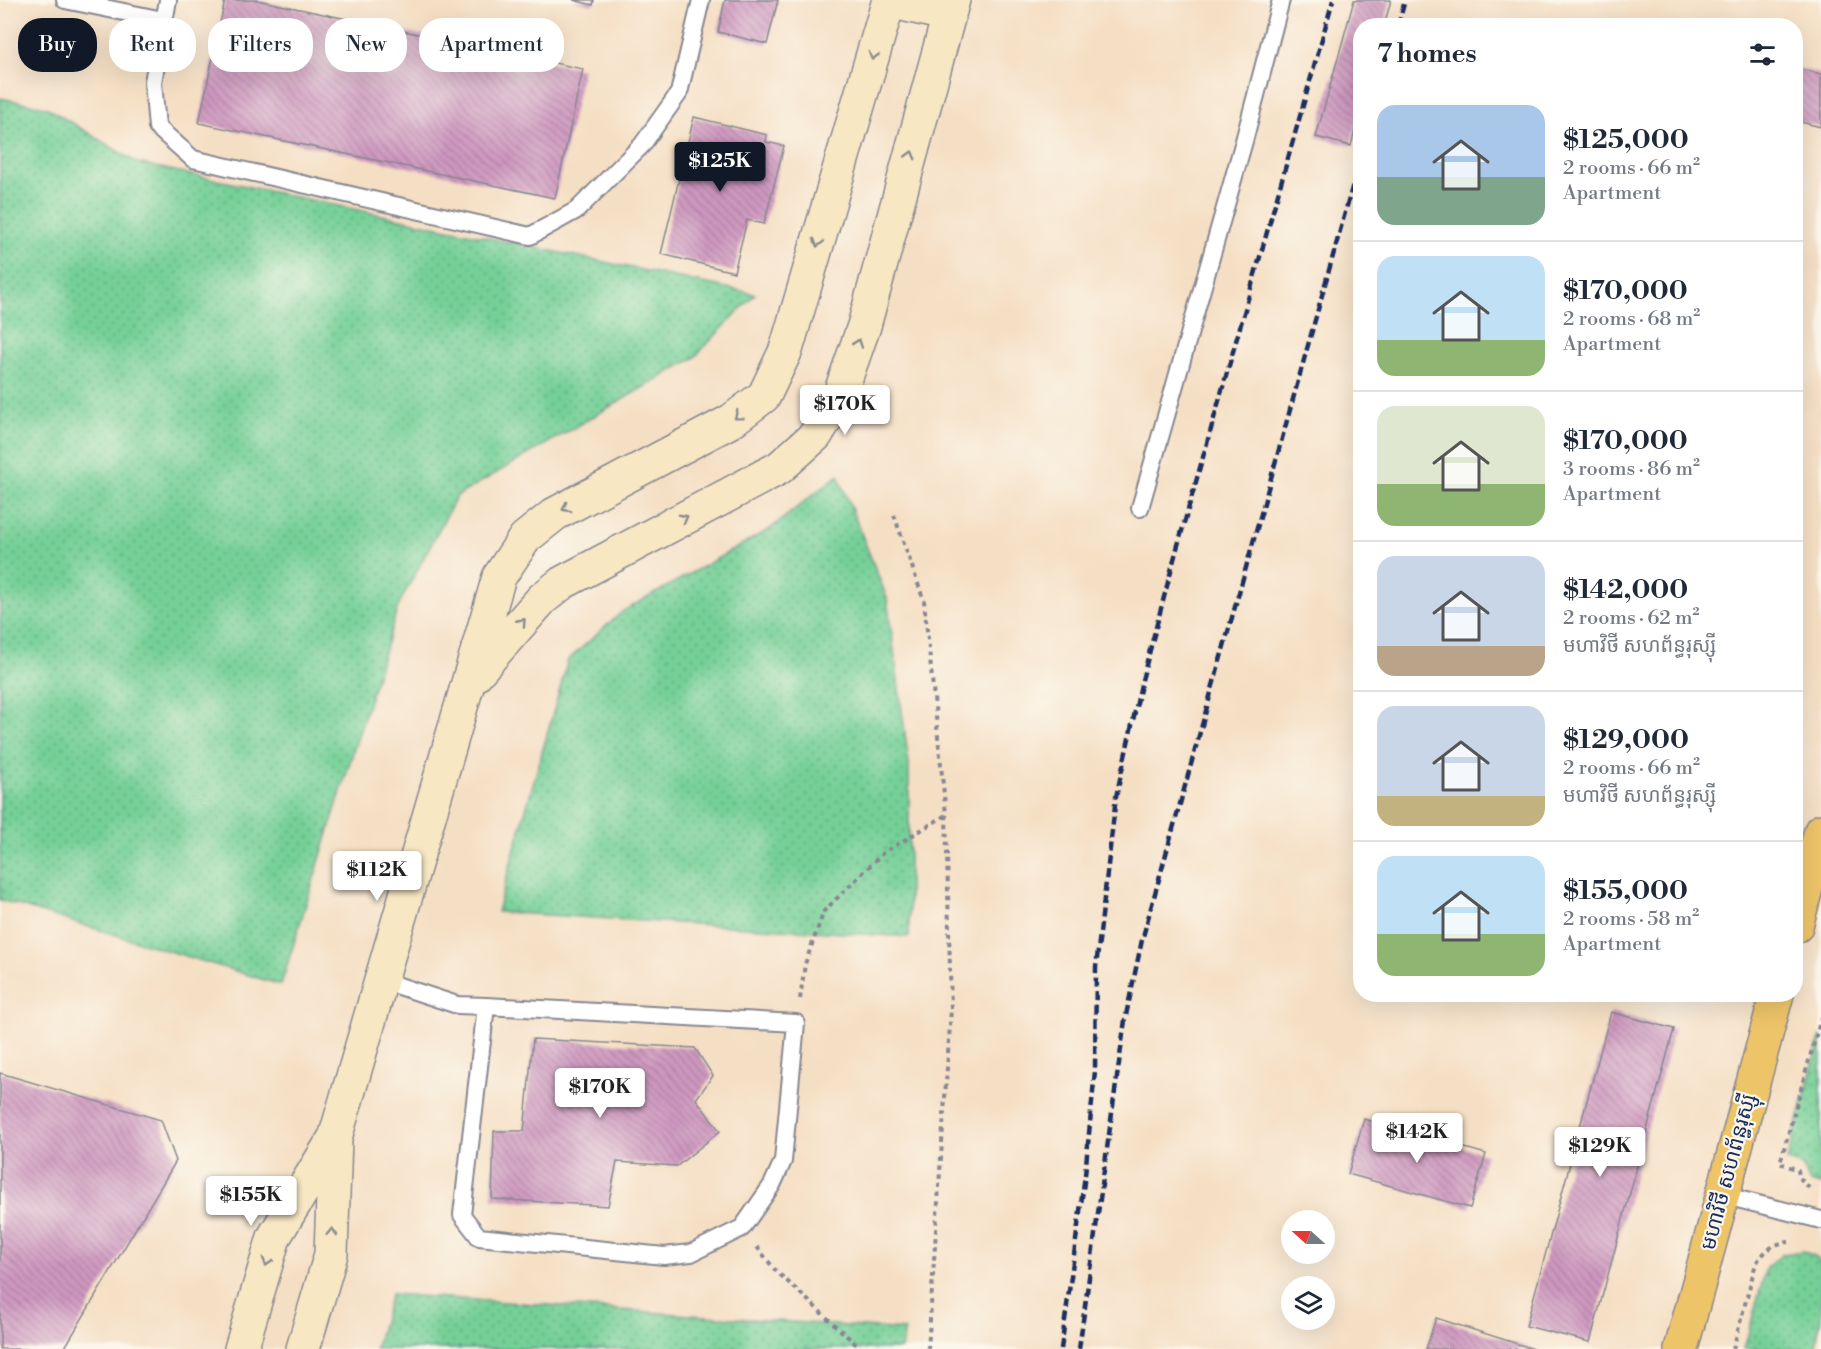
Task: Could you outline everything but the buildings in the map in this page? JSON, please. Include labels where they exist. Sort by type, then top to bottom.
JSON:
[{"type":"highway","points":[[1803,905],[1816,866],[1821,831]]},
{"type":"highway","name":"មហាវិថី សហព័ន្ធរុស្ស៊ី","points":[[1681,1349],[1775,1002]]},
{"type":"street","points":[[303,1349],[331,1254],[335,1138],[499,577],[525,538],[555,514],[731,421],[764,396],[786,350],[889,1],[951,8],[864,326],[839,398],[816,435],[779,468],[562,583],[542,599],[469,682]]},
{"type":"street","points":[[241,1349],[274,1237],[335,1138]]},
{"type":"lane","points":[[65,0],[153,18]]},
{"type":"lane","points":[[164,18],[168,0]]},
{"type":"lane","points":[[155,72],[153,82],[158,127],[193,159],[530,236],[577,210],[642,145],[679,93],[701,0]]},
{"type":"lane","points":[[1140,508],[1244,141],[1281,0]]},
{"type":"lane","points":[[381,980],[457,1005],[486,1006],[796,1023],[783,1161],[772,1185],[742,1228],[691,1253],[664,1256],[479,1237],[462,1215],[486,1006]]},
{"type":"lane","points":[[1722,1195],[1821,1220]]},
{"type":"path","points":[[894,515],[924,601],[946,814],[951,1009],[928,1349]]},
{"type":"path","points":[[796,1023],[805,964],[824,911],[884,853],[946,814]]},
{"type":"path","points":[[1817,1191],[1806,1186],[1798,1170],[1780,1163],[1821,1018]]},
{"type":"path","points":[[742,1228],[776,1271],[861,1349]]},
{"type":"path","points":[[1733,1349],[1756,1263],[1765,1251],[1779,1242],[1796,1241]]},
{"type":"green space","points":[[0,98],[46,107],[137,163],[755,294],[694,358],[457,496],[399,604],[281,985],[0,900]]},
{"type":"green space","points":[[838,475],[887,598],[909,763],[909,937],[497,912],[568,660],[623,611],[770,529]]},
{"type":"green space","points":[[1821,1035],[1821,1185],[1810,1182],[1802,1166],[1787,1160]]},
{"type":"green space","points":[[1803,1251],[1816,1257],[1821,1264],[1821,1319],[1815,1349],[1744,1349],[1766,1268],[1783,1254]]},
{"type":"green space","points":[[391,1294],[905,1330],[901,1349],[375,1349]]},
{"type":"railway","points":[[1061,1349],[1085,1175],[1095,1071],[1096,967],[1116,797],[1142,680],[1176,552],[1333,0]]},
{"type":"railway","points":[[1400,18],[1405,0]]},
{"type":"railway","points":[[1079,1349],[1125,1020],[1142,940],[1353,184]]}]
